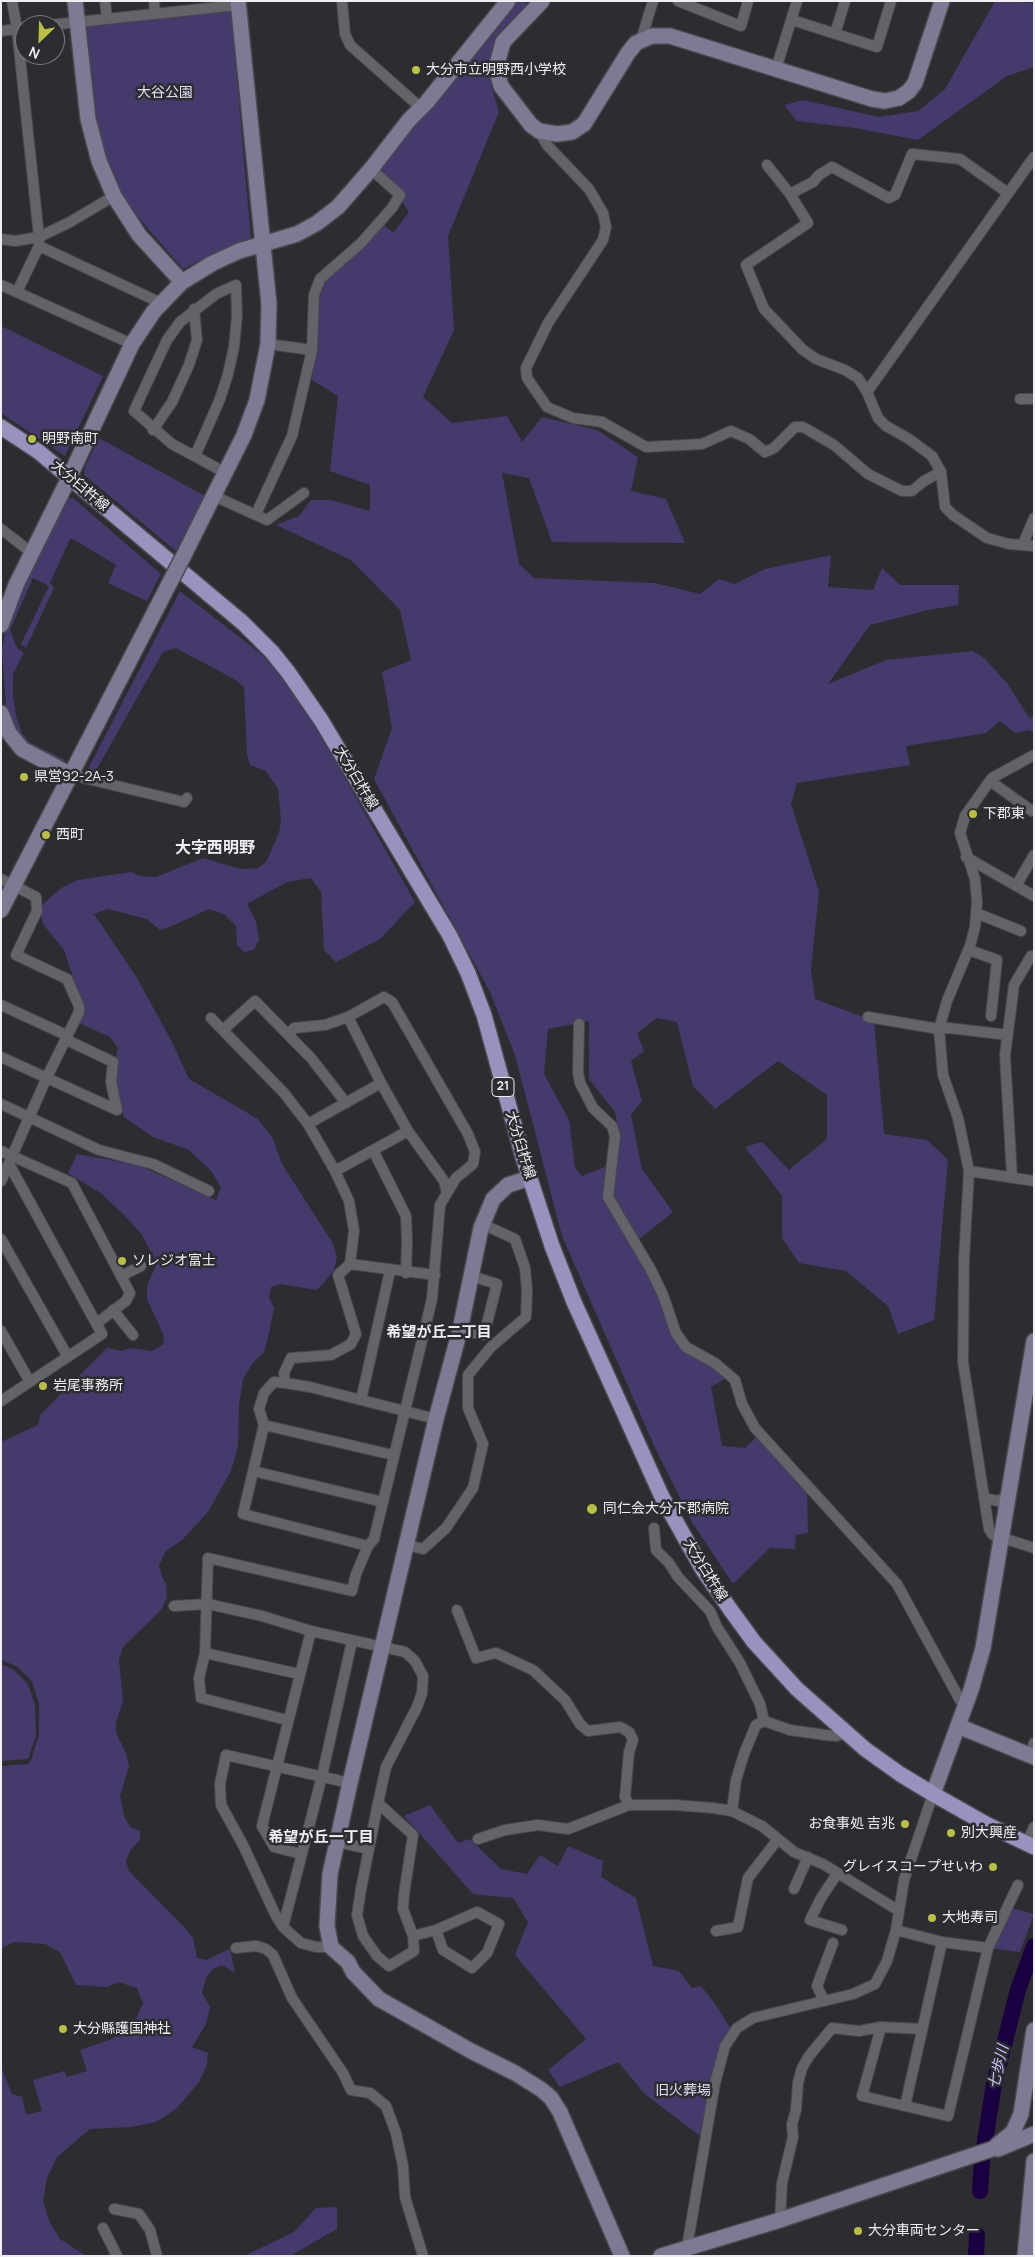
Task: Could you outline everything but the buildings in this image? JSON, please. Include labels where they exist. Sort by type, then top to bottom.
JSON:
[{"type":"main road","name":"大分臼杵線","points":[[1,427],[33,448],[243,623],[272,652],[313,707],[450,936],[468,973],[484,1015],[530,1178],[552,1246],[574,1302],[643,1458],[678,1526],[709,1578],[754,1642],[797,1689],[844,1732],[887,1765],[986,1824],[1033,1837]]},
{"type":"street","points":[[12,1],[16,15]]},
{"type":"street","points":[[75,1],[90,131],[99,161],[114,196],[139,235],[182,282]]},
{"type":"street","points":[[105,1],[107,18]]},
{"type":"street","points":[[154,1],[156,13]]},
{"type":"street","points":[[342,1],[345,34],[349,43],[421,108]]},
{"type":"street","points":[[1,625],[10,599],[132,344],[142,327],[161,303],[182,282],[225,257],[297,234],[317,224],[338,207],[508,1]]},
{"type":"street","points":[[542,1],[503,42],[496,68],[498,79],[506,93],[538,131],[547,145],[588,189],[603,212],[606,227],[603,240],[548,323],[526,368],[527,378],[547,407],[573,418],[602,422],[646,448],[702,444],[731,431],[750,438],[765,452],[774,448],[795,427],[803,427],[828,441],[873,477],[902,491],[912,491],[924,481],[941,472]]},
{"type":"street","points":[[641,40],[653,1]]},
{"type":"street","points":[[678,1],[702,6],[741,26],[748,1]]},
{"type":"street","points":[[776,70],[797,1]]},
{"type":"street","points":[[835,34],[845,1]]},
{"type":"street","points":[[792,20],[877,47],[892,1]]},
{"type":"street","points":[[538,131],[549,134],[565,134],[579,129],[628,53],[641,40],[652,36],[670,36],[872,100],[885,102],[898,98],[909,91],[915,83],[942,1]]},
{"type":"street","points":[[1,910],[8,882],[70,775],[244,435],[255,406],[268,344],[269,304],[238,3],[204,5],[156,13],[65,23]]},
{"type":"street","points":[[1,31],[15,30]]},
{"type":"street","points":[[17,292],[39,242],[24,65]]},
{"type":"street","points":[[790,194],[813,182],[819,175],[832,167],[889,198],[895,195],[912,154],[960,159],[1008,193]]},
{"type":"street","points":[[867,392],[1034,157]]},
{"type":"street","points":[[766,165],[790,194],[808,223],[746,265],[748,275],[764,310],[802,349],[816,359],[845,370],[858,378],[867,392],[878,418],[886,426],[909,439],[932,456],[941,472],[946,507],[953,515],[988,538],[1009,544],[1034,546]]},
{"type":"street","points":[[256,514],[292,436],[312,350],[314,295],[320,279],[360,243],[392,208],[400,195],[371,169]]},
{"type":"street","points":[[39,242],[114,196]]},
{"type":"street","points":[[1,239],[39,242],[161,303]]},
{"type":"street","points":[[1,285],[132,344]]},
{"type":"street","points":[[195,456],[213,417],[228,374],[234,346],[237,316],[236,285],[216,294],[194,309],[180,322],[167,340],[134,411],[153,430],[172,444],[226,473]]},
{"type":"street","points":[[153,430],[172,402],[189,365],[197,340],[194,309]]},
{"type":"street","points":[[268,344],[312,350]]},
{"type":"street","points":[[1020,399],[1034,399]]},
{"type":"street","points":[[214,496],[267,520],[304,493]]},
{"type":"street","points":[[1023,544],[1034,518]]},
{"type":"street","points":[[1,529],[32,553]]},
{"type":"street","points":[[1,713],[9,732],[22,749],[70,775],[184,802],[187,798]]},
{"type":"street","points":[[1034,756],[1018,763],[990,782],[965,816],[960,834],[966,857],[975,879],[976,913],[968,950],[947,1001],[940,1030],[943,1075],[958,1118],[969,1171],[964,1259],[963,1362],[989,1529],[992,1535],[1034,1548]]},
{"type":"street","points":[[990,782],[1033,812]]},
{"type":"street","points":[[1016,886],[1034,855]]},
{"type":"street","points":[[966,857],[1034,896]]},
{"type":"street","points":[[1,1181],[66,1035],[79,1012],[79,1006],[67,979],[16,955],[37,911],[36,898],[8,882]]},
{"type":"street","points":[[976,913],[1021,931]]},
{"type":"street","points":[[968,950],[997,960],[991,1016]]},
{"type":"street","points":[[1012,1177],[1005,1055],[1014,985],[1031,956],[1034,957]]},
{"type":"street","points":[[287,1720],[201,1698],[199,1678],[205,1653],[208,1558],[352,1591],[356,1574],[368,1546],[374,1539],[403,1411],[432,1299],[440,1205],[456,1178],[473,1164],[475,1152],[468,1134],[392,1002],[384,997],[348,1017],[325,1025],[294,1028],[289,1034]]},
{"type":"street","points":[[223,1030],[255,1001],[289,1034],[328,1077],[346,1102]]},
{"type":"street","points":[[1,1005],[66,1035],[69,1041],[113,1062],[111,1082],[117,1110],[1,1057]]},
{"type":"street","points":[[348,1017],[381,1083],[408,1131],[444,1181],[447,1193]]},
{"type":"street","points":[[868,1017],[940,1030],[949,1028],[1008,1035]]},
{"type":"street","points":[[210,1018],[284,1093],[308,1124],[350,1201],[354,1231],[350,1264],[338,1274],[356,1334],[351,1344],[330,1355],[291,1358],[284,1373],[285,1383]]},
{"type":"street","points":[[579,1024],[578,1072],[580,1083],[592,1108],[612,1126],[615,1136],[608,1197],[651,1270],[663,1295],[676,1333],[686,1347],[715,1363],[736,1380],[742,1404],[755,1428],[897,1584],[960,1700],[966,1706]]},
{"type":"street","points":[[308,1124],[381,1083]]},
{"type":"street","points":[[1,1104],[99,1150],[153,1164],[208,1191]]},
{"type":"street","points":[[335,1171],[408,1131]]},
{"type":"street","points":[[373,1150],[406,1216],[408,1241],[406,1273]]},
{"type":"street","points":[[1,1151],[10,1160],[102,1334],[1,1401]]},
{"type":"street","points":[[10,1160],[72,1183],[130,1293],[126,1301],[97,1322]]},
{"type":"street","points":[[969,1171],[1034,1181]]},
{"type":"street","points":[[530,1178],[508,1185],[493,1199],[482,1224],[460,1330],[436,1419],[350,1783],[330,1874],[327,1926],[331,1947],[348,1962],[353,1972],[379,1998],[471,2052],[515,2074],[542,2090],[551,2098],[560,2112],[622,2256]]},
{"type":"street","points":[[407,1545],[423,1549],[446,1528],[473,1488],[483,1444],[468,1408],[468,1375],[491,1347],[526,1317],[528,1290],[526,1268],[515,1239],[482,1224]]},
{"type":"street","points":[[1,1239],[68,1357]]},
{"type":"street","points":[[350,1264],[390,1271],[435,1275]]},
{"type":"street","points":[[121,1276],[141,1266]]},
{"type":"street","points":[[361,1400],[390,1271]]},
{"type":"street","points":[[460,1330],[484,1335],[497,1284],[471,1276]]},
{"type":"street","points":[[113,1310],[133,1335]]},
{"type":"street","points":[[1,1331],[30,1382]]},
{"type":"street","points":[[687,2251],[715,2083],[725,2046],[737,2028],[753,2018],[854,1994],[875,1984],[887,1961],[896,1930],[904,1880],[933,1794],[966,1706],[986,1632],[1008,1496],[1030,1388],[1034,1342]]},
{"type":"street","points":[[368,1546],[243,1514],[264,1425],[259,1409],[264,1393],[274,1382],[285,1383],[436,1419]]},
{"type":"street","points":[[264,1425],[393,1455]]},
{"type":"street","points":[[253,1471],[383,1502]]},
{"type":"street","points":[[984,1498],[998,1501],[1008,1496]]},
{"type":"street","points":[[654,1528],[656,1550],[710,1611],[717,1627],[740,1663],[760,1704],[764,1721]]},
{"type":"street","points":[[174,1606],[208,1604],[262,1616],[352,1641],[384,1645],[405,1652],[415,1661],[423,1676],[422,1693],[417,1707],[386,1767],[378,1803],[357,1914],[363,1936],[377,1956],[389,1966],[414,1951],[413,1936],[403,1909],[413,1835],[378,1803]]},
{"type":"street","points":[[457,1610],[476,1658],[496,1653],[533,1670],[564,1700],[580,1724],[588,1731],[620,1727],[629,1732],[633,1740],[625,1797],[628,1805]]},
{"type":"street","points":[[301,1854],[274,1847],[262,1826],[278,1767],[287,1720],[311,1631]]},
{"type":"street","points":[[283,1927],[322,1776],[352,1641]]},
{"type":"street","points":[[205,1653],[299,1674]]},
{"type":"street","points":[[764,1721],[790,1730],[824,1735],[837,1736],[844,1732]]},
{"type":"street","points":[[732,1811],[736,1780],[744,1754],[756,1726],[764,1721]]},
{"type":"street","points":[[958,1726],[1033,1752]]},
{"type":"street","points":[[331,1947],[316,1947],[301,1943],[283,1927],[239,1837],[221,1806],[220,1784],[226,1754],[350,1783]]},
{"type":"street","points":[[478,1839],[505,1830],[538,1825],[568,1829],[585,1824],[628,1805],[675,1805],[732,1811],[762,1826],[794,1852],[808,1857],[899,1911]]},
{"type":"street","points":[[716,1931],[738,1927],[748,1878],[778,1839]]},
{"type":"street","points":[[337,1842],[369,1849]]},
{"type":"street","points":[[794,1889],[808,1857]]},
{"type":"street","points":[[837,1874],[821,1898],[810,1920],[842,1930]]},
{"type":"street","points":[[881,2028],[862,2096],[948,2116],[988,1948],[1018,1886]]},
{"type":"street","points":[[413,1936],[436,1930],[478,1912],[499,1924],[487,1953],[472,1968],[443,1950],[436,1930]]},
{"type":"street","points":[[896,1930],[942,1942],[988,1948]]},
{"type":"street","points":[[905,2106],[942,1942]]},
{"type":"street","points":[[824,2001],[817,1986],[833,1943]]},
{"type":"street","points":[[236,1948],[256,1946],[273,1955],[292,1998],[343,2073],[351,2090],[370,2093],[386,2106],[396,2133],[403,2166],[405,2197],[423,2256]]},
{"type":"street","points":[[780,2220],[782,2182],[793,2137],[792,2124],[802,2068],[832,2028],[859,2031],[881,2028],[922,2029]]},
{"type":"street","points":[[998,2147],[997,2145],[1013,2132],[1021,2114],[1034,2030]]},
{"type":"street","points":[[661,2256],[687,2251],[998,2147],[998,2149],[1034,2134]]},
{"type":"street","points":[[1024,2256],[1034,2161]]},
{"type":"street","points":[[114,2209],[139,2214],[150,2230],[157,2256]]},
{"type":"street","points":[[102,2228],[117,2256]]},
{"type":"green space","points":[[517,1],[525,1],[528,5],[487,71],[499,112],[448,236],[454,330],[423,397],[452,423],[507,416],[522,442],[542,417],[597,430],[638,457],[631,491],[666,499],[685,543],[552,542],[529,478],[502,473],[519,564],[534,578],[655,583],[700,594],[719,579],[735,584],[765,569],[831,555],[828,587],[873,590],[882,568],[900,585],[959,585],[958,605],[928,610],[870,625],[828,684],[886,660],[973,651],[984,658],[1007,683],[1030,719],[1034,715],[1034,734],[1030,730],[1015,733],[1000,721],[986,733],[906,746],[910,765],[797,783],[791,804],[819,892],[811,969],[815,999],[874,1021],[884,1134],[927,1140],[948,1160],[934,1320],[898,1334],[888,1306],[846,1271],[799,1263],[782,1238],[782,1196],[745,1147],[762,1142],[789,1170],[827,1139],[827,1095],[778,1061],[715,1109],[693,1086],[677,1022],[657,1018],[637,1033],[644,1051],[631,1061],[642,1101],[631,1115],[642,1169],[673,1212],[638,1240],[611,1195],[619,1135],[615,1112],[589,1079],[589,1021],[548,1029],[544,1074],[569,1120],[575,1168],[582,1176],[607,1166],[606,1199],[649,1271],[686,1350],[728,1377],[711,1387],[722,1446],[745,1448],[758,1435],[807,1488],[808,1533],[796,1535],[795,1549],[770,1548],[733,1584],[692,1522],[656,1450],[562,1236],[515,1055],[490,992],[374,779],[392,728],[382,672],[411,660],[400,610],[351,560],[276,525],[299,516],[311,500],[331,500],[370,511],[370,485],[330,471],[338,396],[312,380],[322,281],[381,222],[393,233],[409,212],[379,168]]},
{"type":"green space","points":[[995,1],[1034,3],[1034,67],[1007,76],[918,140],[855,128],[797,121],[784,105],[803,100],[879,117],[918,111],[945,89]]},
{"type":"green space","name":"大谷公園","points":[[231,11],[251,240],[218,251],[183,269],[125,202],[107,166],[94,110],[84,27]]},
{"type":"green space","points":[[1,326],[103,376],[65,456],[1,413]]},
{"type":"green space","points":[[99,438],[205,496],[176,551],[84,475],[85,467]]},
{"type":"green space","points":[[73,498],[161,574],[147,601],[108,583],[116,565],[70,539],[50,583],[54,588],[26,648],[21,644],[49,586],[33,578],[10,630],[17,648],[24,653],[13,674],[13,696],[16,716],[22,733],[29,742],[65,760],[63,765],[25,742],[18,735],[6,706],[2,651],[7,621],[66,499]]},
{"type":"green space","points":[[180,591],[260,653],[296,691],[415,902],[380,939],[336,962],[324,950],[321,892],[311,878],[287,882],[247,904],[256,922],[259,940],[254,950],[244,952],[237,945],[236,926],[225,915],[209,909],[160,930],[147,919],[108,909],[94,914],[137,978],[171,1040],[189,1079],[258,1119],[273,1139],[282,1164],[332,1242],[337,1256],[334,1270],[316,1290],[281,1284],[271,1287],[269,1298],[274,1308],[264,1352],[252,1364],[243,1379],[239,1405],[238,1446],[231,1471],[208,1512],[182,1540],[166,1551],[159,1565],[166,1584],[167,1597],[161,1610],[123,1647],[119,1660],[123,1700],[116,1723],[116,1733],[126,1753],[129,1766],[120,1796],[124,1816],[130,1827],[140,1831],[140,1840],[131,1849],[126,1861],[129,1871],[193,1938],[197,1958],[206,1960],[230,1949],[235,1973],[222,1965],[213,1969],[206,1978],[202,1993],[210,2007],[206,2024],[192,2047],[208,2053],[207,2065],[199,2082],[176,2109],[156,2122],[131,2127],[90,2129],[57,2157],[47,2178],[43,2201],[50,2223],[60,2239],[86,2256],[1,2256],[1,2067],[12,2094],[22,2097],[26,2115],[42,2111],[33,2080],[64,2071],[67,2077],[87,2071],[80,2050],[112,2039],[136,2019],[143,2003],[137,1988],[118,1982],[107,1987],[76,1985],[60,1952],[45,1944],[14,1942],[1,1948],[1,1766],[28,1764],[31,1760],[39,1735],[39,1704],[32,1681],[16,1666],[1,1660],[1,1442],[38,1425],[40,1415],[107,1348],[122,1351],[130,1348],[152,1351],[164,1344],[163,1334],[147,1299],[147,1286],[157,1263],[142,1235],[128,1219],[102,1194],[68,1173],[77,1154],[138,1165],[216,1200],[221,1187],[211,1171],[189,1150],[153,1137],[124,1117],[115,1093],[115,1060],[118,1048],[110,1037],[79,1023],[82,1005],[64,950],[43,924],[39,908],[61,888],[78,880],[131,872],[140,876],[156,877],[203,858],[241,869],[258,868],[266,862],[279,833],[281,820],[278,789],[266,771],[250,765],[247,755],[244,687],[234,679],[176,648],[163,652],[94,774],[87,771]]},
{"type":"green space","points":[[1,1664],[13,1669],[28,1684],[35,1705],[36,1736],[28,1759],[1,1761]]},
{"type":"green space","name":"旧火葬場","points":[[430,1805],[458,1843],[470,1839],[501,1869],[527,1874],[540,1855],[558,1866],[568,1846],[603,1861],[601,1877],[636,1898],[653,1966],[679,1971],[692,1988],[701,1986],[716,2005],[730,2028],[717,2057],[700,2136],[645,2094],[618,2062],[560,2087],[548,2070],[586,2039],[515,1955],[528,1922],[513,1898],[473,1894],[404,1816]]},
{"type":"green space","points":[[1008,1907],[1034,1914],[1020,1952],[988,1948]]},
{"type":"green space","points":[[337,2207],[337,2229],[290,2256],[244,2256],[294,2232],[316,2208]]},
{"type":"waterway","name":"七歩川","points":[[980,2191],[982,2160],[994,2084],[1018,1990],[1034,1946]]},
{"type":"waterway","name":"七歩川","points":[[976,2255],[977,2235]]},
{"type":"place","name":"大分市立明野西小学校","points":[[416,70]]},
{"type":"place","name":"明野南町","points":[[32,439]]},
{"type":"place","name":"県営92-2A-3","points":[[24,777]]},
{"type":"place","name":"下郡東","points":[[973,814]]},
{"type":"place","name":"西町","points":[[46,835]]},
{"type":"place","name":"ソレジオ富士","points":[[122,1261]]},
{"type":"place","name":"岩尾事務所","points":[[43,1386]]},
{"type":"place","name":"同仁会大分下郡病院","points":[[592,1509]]},
{"type":"place","name":"お食事処 吉兆","points":[[905,1824]]},
{"type":"place","name":"別大興産","points":[[951,1833]]},
{"type":"place","name":"グレイスコープせいわ","points":[[993,1867]]},
{"type":"place","name":"大地寿司","points":[[932,1918]]},
{"type":"place","name":"大分縣護国神社","points":[[63,2029]]},
{"type":"place","name":"大分車両センター","points":[[858,2231]]},
{"type":"district","name":"大字西明野","points":[[215,849]]},
{"type":"district","name":"希望が丘二丁目","points":[[439,1333]]},
{"type":"district","name":"希望が丘一丁目","points":[[321,1838]]}]
